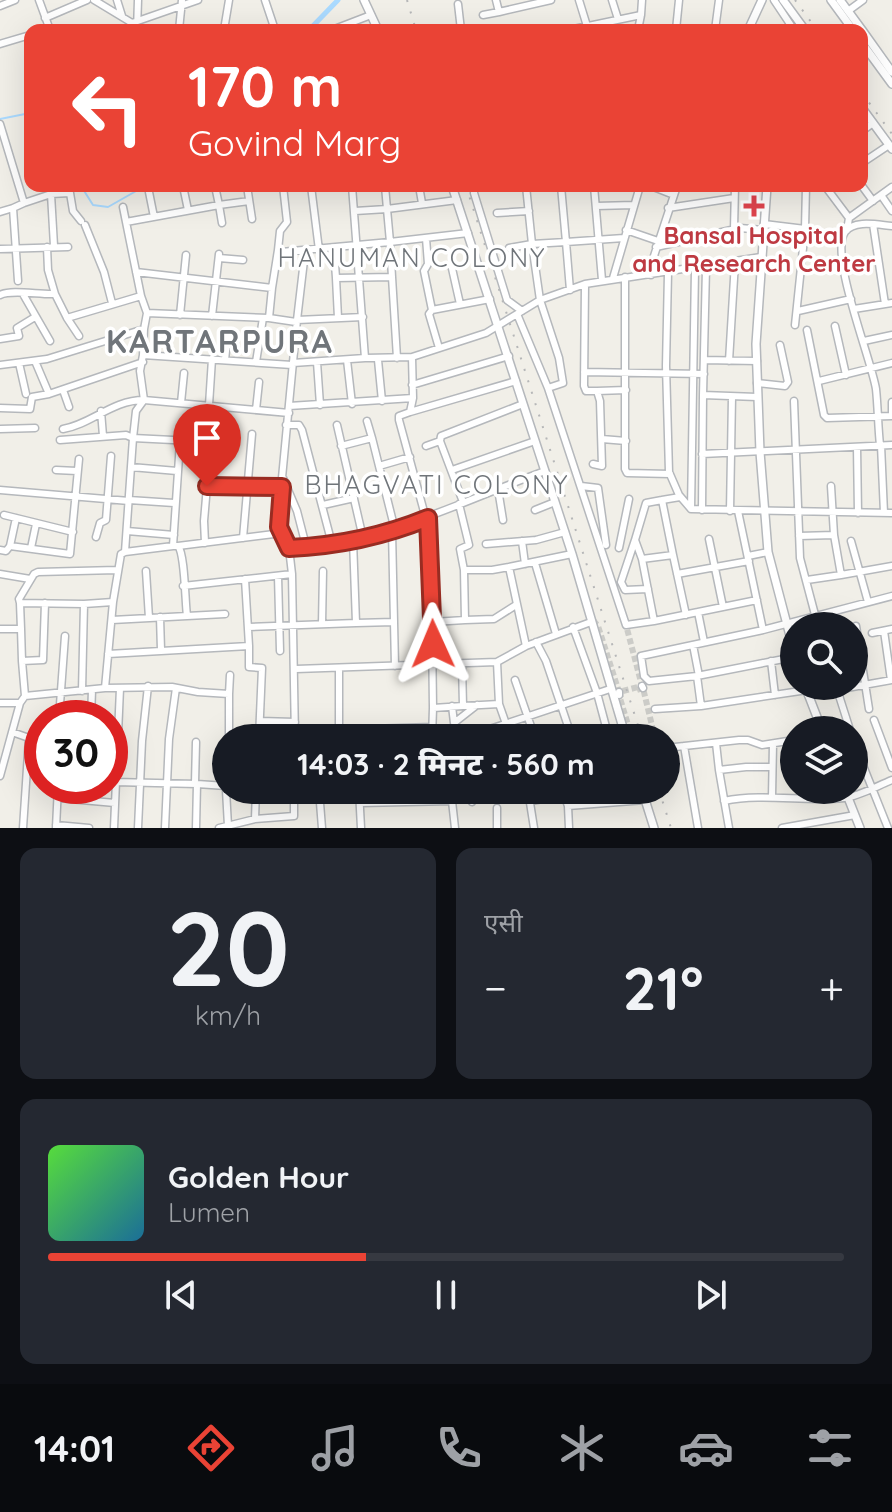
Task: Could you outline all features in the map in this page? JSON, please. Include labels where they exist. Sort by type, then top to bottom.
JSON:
[{"type":"street","points":[[0,6],[15,0]]},
{"type":"street","points":[[39,0],[47,24]]},
{"type":"street","points":[[45,18],[87,0]]},
{"type":"street","points":[[94,0],[132,23],[182,3],[198,0]]},
{"type":"street","points":[[117,0],[123,18]]},
{"type":"street","points":[[138,0],[138,24]]},
{"type":"street","points":[[225,24],[229,0]]},
{"type":"street","points":[[265,0],[273,24]]},
{"type":"street","points":[[364,0],[375,24]]},
{"type":"street","points":[[496,0],[499,12]]},
{"type":"street","points":[[483,15],[551,0]]},
{"type":"street","points":[[579,0],[586,24]]},
{"type":"street","points":[[612,0],[618,19]]},
{"type":"street","points":[[639,24],[642,0]]},
{"type":"street","points":[[677,24],[679,0]]},
{"type":"street","points":[[716,24],[719,0]]},
{"type":"street","points":[[752,24],[762,0]]},
{"type":"street","points":[[774,0],[790,24]]},
{"type":"street","points":[[783,0],[801,24]]},
{"type":"street","points":[[831,0],[849,24]]},
{"type":"street","points":[[840,0],[858,24]]},
{"type":"street","points":[[848,11],[863,0]]},
{"type":"street","points":[[180,24],[182,3]]},
{"type":"street","points":[[458,4],[460,24]]},
{"type":"street","points":[[348,24],[371,15]]},
{"type":"street","points":[[596,24],[641,15]]},
{"type":"street","points":[[0,44],[24,37]]},
{"type":"street","points":[[868,38],[892,72]]},
{"type":"street","points":[[868,51],[892,84]]},
{"type":"street","points":[[868,116],[890,147],[868,160]]},
{"type":"street","points":[[868,127],[873,123]]},
{"type":"street","points":[[0,124],[24,203]]},
{"type":"street","points":[[849,218],[892,187]]},
{"type":"street","points":[[0,212],[47,192]]},
{"type":"street","points":[[51,192],[48,270],[55,294],[79,336]]},
{"type":"street","points":[[64,192],[70,193],[73,211],[83,223],[104,272],[112,303]]},
{"type":"street","points":[[149,192],[154,217]]},
{"type":"street","points":[[184,192],[188,210]]},
{"type":"street","points":[[216,192],[222,223]]},
{"type":"street","points":[[248,192],[252,219]]},
{"type":"street","points":[[256,362],[272,288],[280,231],[287,222],[284,192]]},
{"type":"street","points":[[312,192],[319,250]]},
{"type":"street","points":[[353,192],[365,358]]},
{"type":"street","points":[[386,192],[397,358]]},
{"type":"street","points":[[420,192],[422,203]]},
{"type":"street","points":[[454,192],[616,692],[623,724]]},
{"type":"street","points":[[527,192],[540,300],[559,358],[563,383],[548,388]]},
{"type":"street","points":[[562,192],[570,290]]},
{"type":"street","points":[[595,192],[602,280]]},
{"type":"street","points":[[613,278],[638,192]]},
{"type":"street","points":[[666,192],[674,195]]},
{"type":"street","points":[[651,275],[657,244],[675,192]]},
{"type":"street","points":[[734,192],[734,229]]},
{"type":"street","points":[[767,192],[761,257],[757,397],[768,552],[784,612]]},
{"type":"street","points":[[795,325],[806,192]]},
{"type":"street","points":[[668,273],[666,373],[670,474],[680,497],[691,509],[888,513],[875,387],[840,256],[841,243],[851,228],[849,218],[830,192]]},
{"type":"street","points":[[866,192],[873,201]]},
{"type":"street","points":[[474,193],[507,300],[519,312],[548,388],[603,546],[626,625],[757,600]]},
{"type":"street","points":[[881,195],[892,211]]},
{"type":"street","points":[[668,208],[734,198]]},
{"type":"street","points":[[355,211],[457,200]]},
{"type":"street","points":[[126,222],[249,201]]},
{"type":"street","points":[[596,206],[634,205]]},
{"type":"street","points":[[123,207],[147,313],[140,371],[144,400],[136,411],[125,552]]},
{"type":"street","points":[[13,208],[18,281]]},
{"type":"street","points":[[497,213],[529,211]]},
{"type":"street","points":[[851,228],[873,224],[892,226]]},
{"type":"street","points":[[854,309],[888,304],[873,224]]},
{"type":"street","points":[[509,248],[625,234],[657,244],[734,229],[805,229]]},
{"type":"street","points":[[278,250],[305,252],[468,233]]},
{"type":"street","points":[[426,238],[428,264],[424,271],[432,310],[429,314],[439,348]]},
{"type":"street","points":[[804,239],[841,243]]},
{"type":"street","points":[[0,249],[68,247]]},
{"type":"street","points":[[260,721],[295,722],[292,574],[289,548],[278,520],[305,252]]},
{"type":"street","points":[[180,315],[186,255]]},
{"type":"street","points":[[212,316],[219,256],[243,260]]},
{"type":"street","points":[[0,408],[30,409],[32,397],[63,390],[143,359],[292,364],[412,357],[500,327],[540,300],[585,284],[706,268],[761,257]]},
{"type":"street","points":[[729,361],[735,262]]},
{"type":"street","points":[[335,264],[338,318]]},
{"type":"street","points":[[451,264],[460,304]]},
{"type":"street","points":[[702,510],[706,268]]},
{"type":"street","points":[[691,509],[695,269]]},
{"type":"street","points":[[136,272],[272,288]]},
{"type":"street","points":[[336,278],[392,277]]},
{"type":"street","points":[[625,277],[627,473],[670,474]]},
{"type":"street","points":[[585,284],[584,386],[586,391],[626,390]]},
{"type":"street","points":[[0,295],[8,291],[55,294]]},
{"type":"street","points":[[23,294],[50,341]]},
{"type":"street","points":[[67,318],[141,296]]},
{"type":"street","points":[[432,310],[490,299]]},
{"type":"street","points":[[798,311],[851,299]]},
{"type":"street","points":[[147,313],[296,321],[363,317]]},
{"type":"street","points":[[0,339],[19,336],[17,328],[35,317]]},
{"type":"street","points":[[835,326],[846,375]]},
{"type":"street","points":[[0,365],[35,361],[144,329]]},
{"type":"street","points":[[807,330],[827,418],[892,416],[892,402]]},
{"type":"street","points":[[225,360],[228,333]]},
{"type":"street","points":[[864,341],[892,335]]},
{"type":"street","points":[[757,383],[785,386],[788,382],[780,345]]},
{"type":"street","points":[[412,385],[509,356]]},
{"type":"street","points":[[410,412],[413,398],[412,357]]},
{"type":"street","points":[[209,405],[212,359]]},
{"type":"street","points":[[347,360],[352,404]]},
{"type":"street","points":[[378,360],[382,401]]},
{"type":"street","points":[[704,360],[757,361]]},
{"type":"street","points":[[35,361],[49,394]]},
{"type":"street","points":[[317,362],[320,405]]},
{"type":"street","points":[[19,363],[26,394]]},
{"type":"street","points":[[819,381],[892,363]]},
{"type":"street","points":[[584,372],[704,374]]},
{"type":"street","points":[[181,403],[184,373]]},
{"type":"street","points":[[432,724],[433,622],[427,518],[399,416],[516,381]]},
{"type":"street","points":[[256,410],[259,382]]},
{"type":"street","points":[[63,390],[69,407]]},
{"type":"street","points":[[593,464],[602,466],[597,391]]},
{"type":"street","points":[[703,395],[757,397]]},
{"type":"street","points":[[730,511],[732,397]]},
{"type":"street","points":[[63,429],[124,402],[144,400],[256,410],[413,398]]},
{"type":"street","points":[[794,401],[800,558],[815,612]]},
{"type":"street","points":[[465,620],[464,570],[460,549],[469,545],[452,470],[440,441],[443,434],[523,404]]},
{"type":"street","points":[[101,411],[103,436]]},
{"type":"street","points":[[367,421],[393,530],[395,666]]},
{"type":"street","points":[[205,543],[204,521],[214,423]]},
{"type":"street","points":[[286,425],[299,425],[302,430],[332,544]]},
{"type":"street","points":[[337,425],[363,538]]},
{"type":"street","points":[[0,429],[35,428]]},
{"type":"street","points":[[243,538],[252,434]]},
{"type":"street","points":[[60,440],[126,435],[180,442],[213,442]]},
{"type":"street","points":[[341,446],[372,438]]},
{"type":"street","points":[[602,439],[626,441]]},
{"type":"street","points":[[426,446],[440,441]]},
{"type":"street","points":[[452,470],[535,441]]},
{"type":"street","points":[[175,546],[174,503],[180,442]]},
{"type":"street","points":[[702,454],[892,445]]},
{"type":"street","points":[[857,447],[858,513]]},
{"type":"street","points":[[96,537],[100,523],[106,520],[111,456]]},
{"type":"street","points":[[379,466],[410,457]]},
{"type":"street","points":[[10,546],[68,555],[71,552],[79,459]]},
{"type":"street","points":[[131,467],[177,471]]},
{"type":"street","points":[[56,470],[77,471]]},
{"type":"street","points":[[289,548],[332,544],[393,530],[545,471]]},
{"type":"street","points":[[282,474],[297,511],[306,546]]},
{"type":"street","points":[[207,486],[282,487]]},
{"type":"street","points":[[581,486],[598,488],[603,546]]},
{"type":"street","points":[[831,486],[834,535],[841,575]]},
{"type":"street","points":[[498,489],[503,520]]},
{"type":"street","points":[[0,490],[174,503]]},
{"type":"street","points":[[648,589],[625,590],[621,577],[646,503],[680,497]]},
{"type":"street","points":[[323,505],[354,498]]},
{"type":"street","points":[[619,548],[629,499]]},
{"type":"street","points":[[662,500],[686,615]]},
{"type":"street","points":[[535,510],[555,502]]},
{"type":"street","points":[[738,511],[763,630]]},
{"type":"street","points":[[4,515],[73,532]]},
{"type":"street","points":[[0,550],[6,551],[10,546],[16,518]]},
{"type":"street","points":[[31,548],[36,524]]},
{"type":"street","points":[[127,531],[174,535]]},
{"type":"street","points":[[486,544],[522,541],[565,532]]},
{"type":"street","points":[[105,688],[121,554],[282,533]]},
{"type":"street","points":[[799,536],[834,535]]},
{"type":"street","points":[[709,539],[723,607]]},
{"type":"street","points":[[353,540],[356,623]]},
{"type":"street","points":[[635,540],[642,559],[654,621]]},
{"type":"street","points":[[522,541],[525,564]]},
{"type":"street","points":[[851,541],[868,602]]},
{"type":"street","points":[[175,546],[183,551],[187,616]]},
{"type":"street","points":[[603,546],[630,552]]},
{"type":"street","points":[[677,574],[768,552]]},
{"type":"street","points":[[464,570],[492,570],[572,554]]},
{"type":"street","points":[[642,559],[673,555]]},
{"type":"street","points":[[535,563],[556,634]]},
{"type":"street","points":[[807,580],[892,566]]},
{"type":"street","points":[[509,567],[526,646]]},
{"type":"street","points":[[0,776],[22,700],[19,599],[30,579],[38,572],[117,570]]},
{"type":"street","points":[[146,571],[149,618]]},
{"type":"street","points":[[322,624],[323,571]]},
{"type":"street","points":[[0,574],[30,579]]},
{"type":"street","points":[[183,586],[292,574]]},
{"type":"street","points":[[278,576],[280,651]]},
{"type":"street","points":[[245,579],[243,612],[248,627],[249,667],[262,668],[260,724]]},
{"type":"street","points":[[831,612],[892,596]]},
{"type":"street","points":[[20,603],[113,602]]},
{"type":"street","points":[[22,661],[43,660],[45,603]]},
{"type":"street","points":[[82,691],[84,604]]},
{"type":"street","points":[[433,622],[494,619],[516,605]]},
{"type":"street","points":[[698,612],[704,642]]},
{"type":"street","points":[[112,620],[225,614]]},
{"type":"street","points":[[160,617],[161,650]]},
{"type":"street","points":[[248,627],[394,622]]},
{"type":"street","points":[[296,669],[497,662],[526,646],[591,622]]},
{"type":"street","points":[[780,626],[641,656],[644,676],[649,681],[698,676],[780,658]]},
{"type":"street","points":[[573,627],[605,724]]},
{"type":"street","points":[[0,629],[21,629]]},
{"type":"street","points":[[868,684],[892,680],[888,630],[872,633]]},
{"type":"street","points":[[60,700],[65,636]]},
{"type":"street","points":[[536,642],[567,724]]},
{"type":"street","points":[[693,645],[701,706]]},
{"type":"street","points":[[108,654],[249,646]]},
{"type":"street","points":[[771,661],[775,695]]},
{"type":"street","points":[[497,662],[499,704],[506,723],[597,693],[616,692]]},
{"type":"street","points":[[462,664],[463,706]]},
{"type":"street","points":[[339,668],[339,724]]},
{"type":"street","points":[[229,724],[230,675]]},
{"type":"street","points":[[515,680],[530,724]]},
{"type":"street","points":[[0,703],[60,692],[148,686],[229,694]]},
{"type":"street","points":[[138,828],[148,686]]},
{"type":"street","points":[[119,700],[120,688]]},
{"type":"street","points":[[165,828],[169,739],[176,688]]},
{"type":"street","points":[[92,690],[92,700]]},
{"type":"street","points":[[655,709],[701,706],[780,694]]},
{"type":"street","points":[[867,700],[869,709]]},
{"type":"street","points":[[433,708],[499,704]]},
{"type":"street","points":[[452,706],[454,723],[477,705]]},
{"type":"street","points":[[874,720],[889,753],[892,768]]},
{"type":"street","points":[[12,732],[29,738],[23,828]]},
{"type":"street","points":[[680,746],[748,740],[762,745],[780,743]]},
{"type":"street","points":[[196,742],[196,828]]},
{"type":"street","points":[[716,743],[729,828]]},
{"type":"street","points":[[772,797],[773,744]]},
{"type":"street","points":[[684,746],[698,828]]},
{"type":"street","points":[[719,770],[772,767]]},
{"type":"street","points":[[868,778],[888,828]]},
{"type":"street","points":[[868,789],[892,780]]},
{"type":"street","points":[[128,783],[212,786]]},
{"type":"street","points":[[724,801],[748,796],[780,797]]},
{"type":"street","points":[[58,804],[56,826],[89,828]]},
{"type":"street","points":[[114,828],[115,804]]},
{"type":"street","points":[[227,804],[228,827]]},
{"type":"street","points":[[219,828],[294,816],[294,804]]},
{"type":"street","points":[[320,804],[322,828]]},
{"type":"street","points":[[360,804],[361,828]]},
{"type":"street","points":[[452,804],[455,828]]},
{"type":"street","points":[[531,804],[534,828]]},
{"type":"street","points":[[569,828],[568,806],[594,804]]},
{"type":"street","points":[[646,804],[654,828]]},
{"type":"street","points":[[851,804],[860,828]]},
{"type":"street","points":[[497,808],[497,828]]},
{"type":"street","points":[[782,828],[855,815]]},
{"type":"street","points":[[282,817],[283,828]]},
{"type":"waterway","points":[[315,24],[338,0]]},
{"type":"waterway","points":[[0,119],[24,114]]},
{"type":"waterway","points":[[85,192],[93,205],[108,207],[134,192]]},
{"type":"tunnel","points":[[593,620],[598,626],[619,692],[642,686],[626,625]]},
{"type":"tunnel","points":[[637,690],[643,688],[652,724]]},
{"type":"tunnel","points":[[623,694],[619,695],[628,724]]},
{"type":"railway","points":[[407,0],[414,24]]},
{"type":"railway","points":[[795,0],[813,24]]},
{"type":"railway","points":[[868,101],[892,134]]},
{"type":"railway","points":[[468,192],[638,724]]},
{"type":"railway","points":[[663,804],[671,828]]},
{"type":"place","name":"Bansal Hospital and Research Center","points":[[754,206]]},
{"type":"district","name":"HANUMAN COLONY","points":[[412,257]]},
{"type":"district","name":"KARTARPURA","points":[[220,341]]},
{"type":"district","name":"BHAGVATI COLONY","points":[[437,484]]},
{"type":"route","points":[[207,486],[282,487],[278,520],[289,548],[353,540],[428,518],[433,644]]}]
